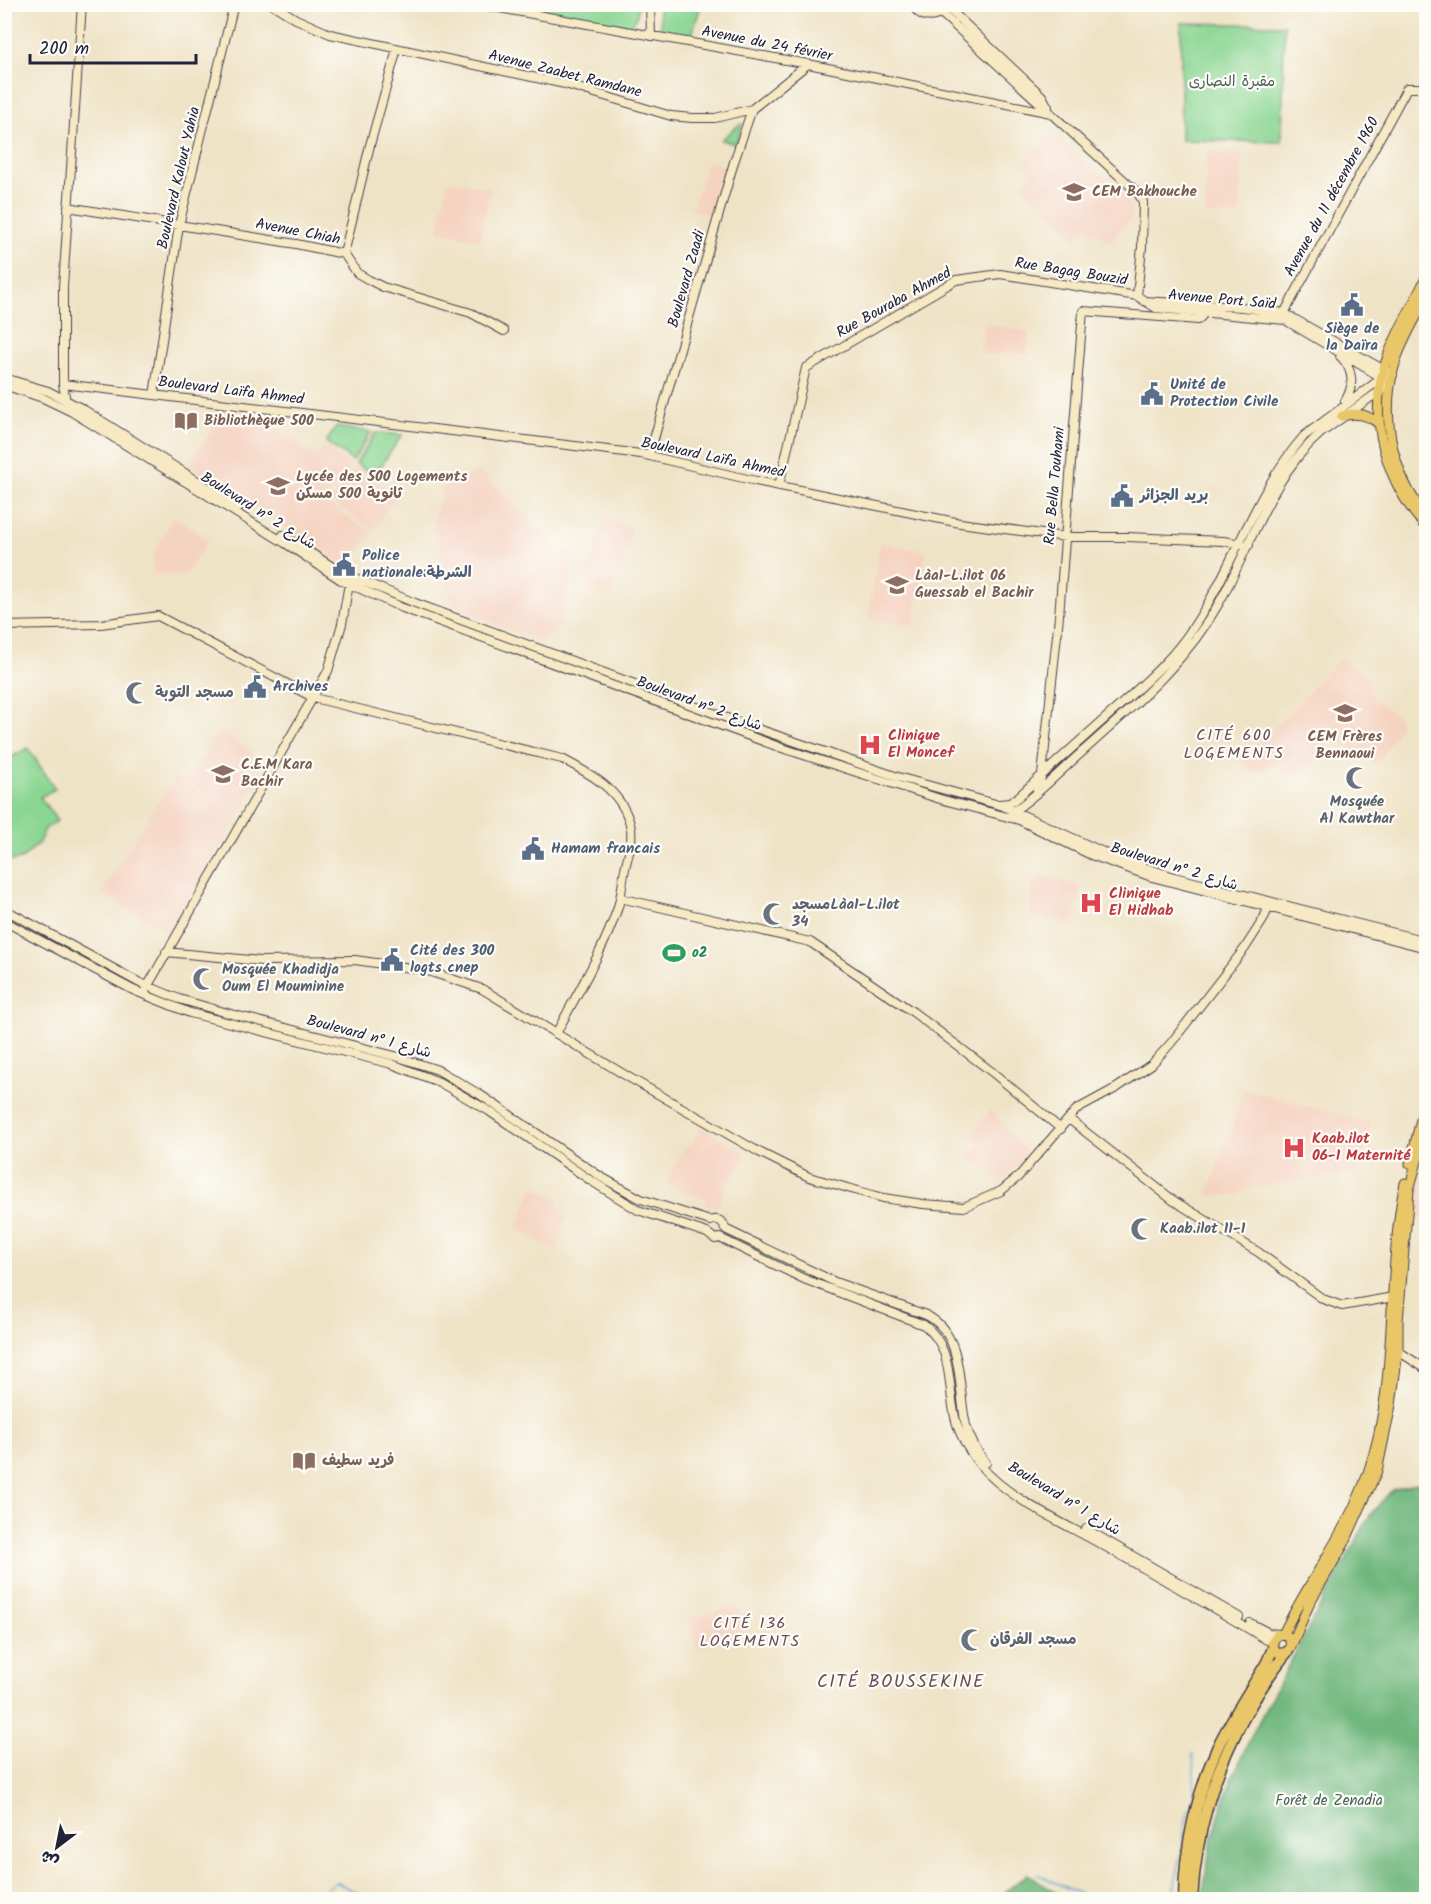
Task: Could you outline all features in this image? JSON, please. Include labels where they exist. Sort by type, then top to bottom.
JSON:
[{"type":"highway","points":[[1184,1899],[1185,1873],[1192,1830],[1212,1762],[1219,1744],[1267,1662],[1277,1639]]},
{"type":"highway","points":[[1192,1899],[1195,1856],[1205,1809],[1220,1766],[1254,1700],[1290,1649]]},
{"type":"main road","points":[[66,405],[63,384],[62,330],[82,4]]},
{"type":"main road","name":"Boulevard Kalout Yahia","points":[[154,395],[179,225],[234,4]]},
{"type":"main road","name":"Avenue Zaabet Ramdane","points":[[272,4],[296,19],[330,34],[565,84],[671,116],[716,118],[752,109],[808,64]]},
{"type":"main road","name":"Avenue du 24 février","points":[[477,4],[808,64],[1051,113]]},
{"type":"main road","points":[[650,4],[651,36]]},
{"type":"main road","points":[[912,4],[915,10],[923,16],[933,17],[945,8],[1051,113],[1138,193],[1143,202],[1141,298]]},
{"type":"main road","points":[[345,255],[370,144],[397,49]]},
{"type":"main road","name":"Avenue du 11 décembre 1960","points":[[1283,316],[1407,88],[1426,88]]},
{"type":"main road","name":"Boulevard Zaadi","points":[[650,456],[734,162],[752,109]]},
{"type":"main road","name":"Avenue Chiah","points":[[68,207],[296,244],[345,255],[357,273],[383,287],[471,313],[504,331]]},
{"type":"main road","name":"Rue Bagag Bouzid","points":[[1000,274],[1141,298]]},
{"type":"main road","name":"Rue Bouraba Ahmed","points":[[779,486],[806,369],[956,280],[1000,274]]},
{"type":"main road","points":[[1426,278],[1391,348],[1387,376],[1389,428],[1395,459],[1411,495],[1426,516]]},
{"type":"main road","name":"Avenue Port Saïd","points":[[1141,298],[1202,308],[1241,307],[1283,316],[1387,376]]},
{"type":"main road","points":[[1426,298],[1381,390],[1380,424],[1385,457],[1394,478],[1410,506],[1426,527]]},
{"type":"main road","name":"Rue Bella Touhami","points":[[1035,793],[1042,775],[1059,616],[1083,311],[1198,320],[1202,316],[1202,308]]},
{"type":"main road","name":"Avenue Port Saïd","points":[[1283,316],[1331,347],[1387,376]]},
{"type":"main road","points":[[1331,347],[1345,361],[1351,376],[1350,394],[1342,406]]},
{"type":"main road","points":[[1003,814],[1014,811],[1028,800],[1168,674],[1211,618],[1266,488],[1293,448],[1304,436],[1342,406],[1387,376]]},
{"type":"main road","name":"Boulevard n° شارع 2","points":[[4,378],[48,392],[341,580],[411,611],[779,747],[940,799],[1003,814],[1119,866],[1162,880],[1426,941]]},
{"type":"main road","name":"Boulevard Laïfa Ahmed","points":[[63,384],[650,456],[960,524],[1065,537],[1127,537],[1244,544]]},
{"type":"main road","name":"Boulevard n° شارع 2","points":[[4,385],[66,405],[173,464],[339,571],[377,588],[735,722],[898,777],[1014,811],[1091,848],[1138,866],[1426,948]]},
{"type":"main road","points":[[996,805],[1014,800],[1162,667],[1191,631],[1282,478],[1294,462],[1311,441],[1342,416],[1381,390]]},
{"type":"main road","points":[[1342,416],[1365,415],[1380,424]]},
{"type":"main road","points":[[145,990],[314,698],[331,662],[342,624],[349,583]]},
{"type":"main road","points":[[4,626],[101,624],[158,616],[314,698],[562,759],[596,778],[612,791],[624,810],[631,825],[631,845],[620,898],[604,944],[556,1034]]},
{"type":"main road","points":[[1014,800],[1012,806],[1019,820]]},
{"type":"main road","points":[[1028,800],[1027,807],[1034,820]]},
{"type":"main road","points":[[620,898],[810,942],[914,1012],[1061,1129]]},
{"type":"main road","points":[[166,952],[261,961],[355,960],[425,970],[482,989],[759,1152],[808,1177],[883,1198],[964,1207],[1001,1191],[1018,1177],[1076,1110],[1118,1087],[1152,1064],[1245,948],[1270,905]]},
{"type":"main road","name":"Boulevard n° شارع 1","points":[[4,909],[145,990],[198,1006],[364,1047],[438,1070],[601,1176],[641,1199],[710,1221]]},
{"type":"main road","name":"Boulevard n° شارع 1","points":[[4,921],[190,1013],[392,1064],[439,1082],[489,1111],[638,1210],[707,1233]]},
{"type":"main road","points":[[1426,1099],[1401,1200],[1396,1296],[1398,1352],[1391,1405],[1377,1471],[1344,1544],[1310,1602],[1290,1649],[1280,1653],[1277,1639],[1337,1540],[1369,1472],[1383,1407],[1396,1296],[1409,1190],[1426,1129]]},
{"type":"main road","points":[[1069,1119],[1174,1201],[1257,1252],[1323,1299],[1342,1306],[1396,1296]]},
{"type":"main road","points":[[710,1221],[720,1221],[725,1229],[720,1238],[714,1239],[707,1233],[710,1221]]},
{"type":"main road","name":"Boulevard n° شارع 1","points":[[725,1229],[836,1282],[936,1320],[945,1330],[955,1353],[964,1416],[971,1437],[981,1457],[998,1477],[1277,1639]]},
{"type":"main road","name":"Boulevard n° شارع 1","points":[[720,1238],[804,1280],[924,1325],[933,1332],[945,1351],[954,1415],[962,1437],[981,1466],[998,1483],[1069,1527],[1267,1640],[1277,1639]]},
{"type":"main road","points":[[1398,1352],[1426,1368]]},
{"type":"main road","points":[[1277,1639],[1291,1640],[1290,1649]]},
{"type":"shaded area","name":"CEM Bakhouche","points":[[1052,132],[1132,206],[1131,219],[1110,241],[1087,227],[1076,238],[1022,185],[1033,173],[1024,163]]},
{"type":"shaded area","points":[[1207,151],[1242,152],[1240,216],[1205,215]]},
{"type":"shaded area","points":[[707,161],[730,167],[716,217],[692,210]]},
{"type":"shaded area","points":[[448,180],[490,188],[480,240],[438,231]]},
{"type":"shaded area","points":[[984,323],[1026,331],[1029,335],[1027,354],[980,354]]},
{"type":"shaded area","name":"Lycée des 500 Logements ثانوية 500 مسكن","points":[[222,413],[263,421],[316,456],[323,445],[350,464],[325,502],[372,533],[351,563],[344,565],[189,465]]},
{"type":"shaded area","points":[[355,467],[397,495],[374,530],[331,502]]},
{"type":"shaded area","points":[[480,471],[548,536],[553,551],[573,551],[561,627],[538,642],[453,606],[433,521],[445,483]]},
{"type":"shaded area","points":[[173,516],[209,539],[186,575],[153,574],[153,555]]},
{"type":"shaded area","points":[[604,519],[632,527],[612,596],[585,588]]},
{"type":"shaded area","name":"Làa1-L.ilot 06 Guessab el Bachir","points":[[880,543],[926,551],[913,626],[868,619]]},
{"type":"shaded area","name":"CEM Frères Bennaoui","points":[[1342,659],[1367,677],[1374,699],[1399,717],[1400,727],[1379,762],[1374,764],[1330,737],[1309,770],[1289,776],[1284,761],[1247,773],[1241,758],[1245,749],[1263,741],[1338,660]]},
{"type":"shaded area","name":"C.E.M Kara Bachir","points":[[219,731],[255,753],[245,769],[260,779],[239,814],[187,782]]},
{"type":"shaded area","points":[[174,777],[239,816],[168,933],[101,893]]},
{"type":"shaded area","points":[[1035,876],[1082,885],[1073,926],[1031,914]]},
{"type":"shaded area","name":"Kaab.ilot 06-1 Maternité","points":[[1245,1089],[1371,1123],[1358,1173],[1250,1187],[1238,1195],[1207,1196]]},
{"type":"shaded area","points":[[990,1110],[1029,1154],[1003,1180],[998,1179],[970,1156],[981,1143],[971,1135]]},
{"type":"shaded area","points":[[702,1127],[746,1154],[722,1193],[722,1201],[714,1208],[706,1207],[706,1198],[673,1189],[666,1183],[666,1179],[686,1147],[691,1145]]},
{"type":"shaded area","points":[[1426,1159],[1426,1222],[1413,1212],[1416,1188]]},
{"type":"shaded area","points":[[533,1187],[559,1199],[557,1206],[566,1216],[557,1252],[517,1228]]},
{"type":"shaded area","points":[[737,1606],[745,1637],[697,1648],[689,1618]]},
{"type":"green space","points":[[505,5],[638,5],[635,21],[627,27]]},
{"type":"green space","points":[[658,5],[701,5],[691,38],[662,32]]},
{"type":"green space","points":[[917,5],[943,5],[937,11],[926,12]]},
{"type":"green space","name":"مقبرة النصارى","points":[[1181,23],[1284,25],[1282,142],[1181,140]]},
{"type":"green space","points":[[742,124],[736,144],[721,140]]},
{"type":"green space","points":[[336,427],[371,432],[353,461],[326,442]]},
{"type":"green space","points":[[375,433],[402,435],[374,476],[356,464]]},
{"type":"green space","points":[[28,748],[55,789],[40,797],[57,821],[45,829],[39,842],[23,858],[5,863],[5,751],[10,758]]},
{"type":"green space","name":"Forêt de Zenadia","points":[[1418,1483],[1426,1484],[1426,1899],[1203,1899],[1206,1868],[1221,1809],[1244,1751],[1370,1515],[1392,1490]]},
{"type":"green space","points":[[1028,1874],[1062,1897],[1073,1899],[996,1899]]},
{"type":"waterway","points":[[1169,1900],[1174,1889],[1186,1819],[1195,1795],[1193,1754]]},
{"type":"waterway","points":[[1037,1874],[1093,1900]]},
{"type":"waterway","points":[[311,1900],[336,1882],[373,1900]]},
{"type":"place","name":"CEM Bakhouche","points":[[1074,192]]},
{"type":"place","name":"Siège de la Daïra","points":[[1352,305]]},
{"type":"place","name":"Unité de Protection Civile","points":[[1152,394]]},
{"type":"place","name":"Bibliothèque 500","points":[[186,421]]},
{"type":"place","name":"Lycée des 500 Logements ثانوية 500 مسكن","points":[[278,486]]},
{"type":"place","name":"بريد الجزائر","points":[[1122,496]]},
{"type":"place","name":"Police nationale:الشرطة","points":[[344,565]]},
{"type":"place","name":"Làa1-L.ilot 06 Guessab el Bachir","points":[[897,585]]},
{"type":"place","name":"Archives","points":[[255,687]]},
{"type":"place","name":"مسجد التوبة","points":[[137,693]]},
{"type":"place","name":"CEM Frères Bennaoui","points":[[1345,713]]},
{"type":"place","name":"Clinique El Moncef","points":[[870,745]]},
{"type":"place","name":"C.E.M Kara Bachir","points":[[223,774]]},
{"type":"place","name":"Mosquée Al Kawthar","points":[[1357,778]]},
{"type":"place","name":"Hamam francais","points":[[533,849]]},
{"type":"place","name":"Clinique El Hidhab","points":[[1091,903]]},
{"type":"place","name":"مسجدLàa1-L.ilot 34","points":[[774,914]]},
{"type":"place","name":"o2","points":[[674,953]]},
{"type":"place","name":"Cité des 300 logts cnep","points":[[392,960]]},
{"type":"place","name":"Mosquée Khadidja Oum El Mouminine","points":[[204,979]]},
{"type":"place","name":"Kaab.ilot 06-1 Maternité","points":[[1294,1148]]},
{"type":"place","name":"Kaab.ilot 11-1","points":[[1142,1229]]},
{"type":"place","name":"فريد سطيف","points":[[304,1461]]},
{"type":"place","name":"مسجد الفرقان","points":[[972,1640]]},
{"type":"district","name":"CITÉ 600 LOGEMENTS","points":[[1234,744]]},
{"type":"district","name":"CITÉ 136 LOGEMENTS","points":[[750,1632]]},
{"type":"district","name":"CITÉ BOUSSEKINE","points":[[901,1682]]}]
